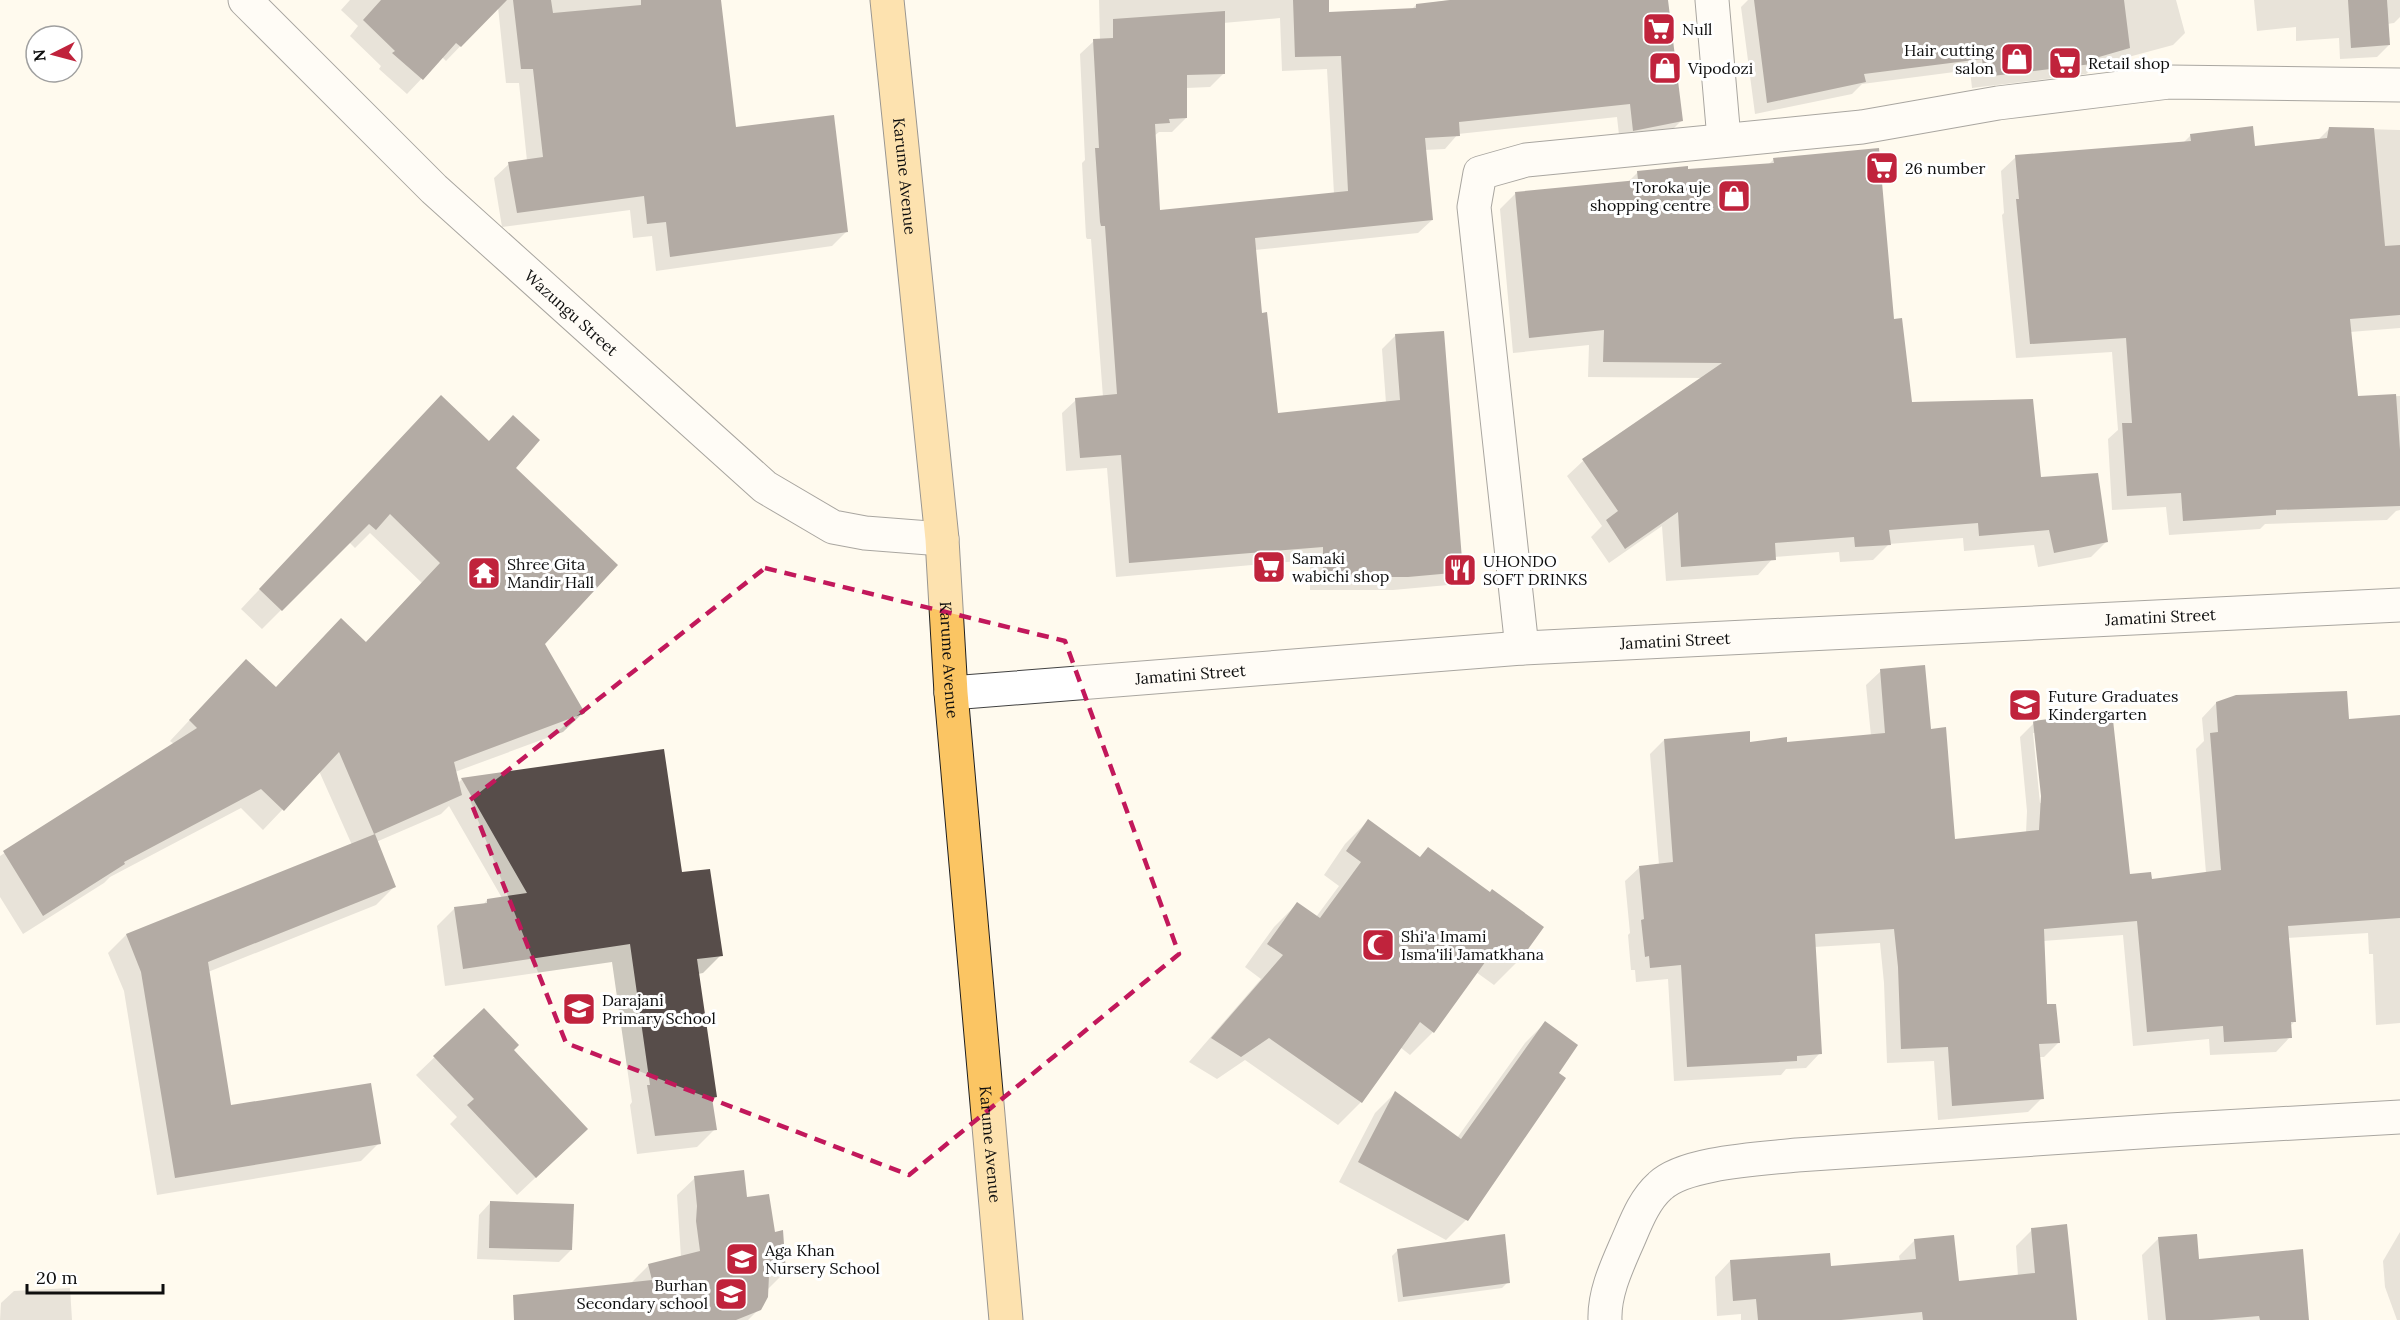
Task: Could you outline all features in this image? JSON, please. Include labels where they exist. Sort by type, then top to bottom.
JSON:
[{"type":"main road","name":"Karume Avenue","points":[[887,0],[942,539],[951,693],[1006,1320]]},
{"type":"street","name":"Wazungu Street","points":[[245,0],[434,189],[765,486],[833,527],[942,539]]},
{"type":"street","points":[[1712,0],[1724,139]]},
{"type":"street","points":[[1522,648],[1474,207],[1480,173],[1526,160],[1862,127],[1998,104],[2169,82],[2400,85]]},
{"type":"street","name":"Jamatini Street","points":[[951,693],[1522,648],[2400,605]]},
{"type":"street","points":[[1605,1320],[1609,1291],[1617,1266],[1649,1197],[1669,1178],[1686,1172],[1736,1162],[1797,1155],[2400,1117]]},
{"type":"highlighted area","points":[[765,568],[1065,641],[1179,954],[909,1175],[566,1043],[470,800]]},
{"type":"building","points":[[381,0],[507,0],[461,47],[456,43],[423,80],[392,53],[395,51],[363,20]]},
{"type":"building","points":[[513,0],[551,0],[553,13],[641,5],[641,0],[721,0],[736,127],[834,115],[848,232],[670,257],[666,222],[647,224],[644,196],[517,213],[508,162],[543,157],[533,69],[521,69]]},
{"type":"building","points":[[1293,0],[1329,0],[1329,12],[1416,8],[1416,4],[1450,0],[1668,0],[1683,121],[1633,131],[1630,104],[1459,122],[1460,136],[1425,138],[1433,220],[1255,238],[1262,313],[1267,312],[1278,413],[1400,400],[1395,334],[1444,331],[1463,572],[1408,577],[1323,577],[1323,547],[1129,563],[1121,455],[1080,458],[1075,398],[1117,394],[1105,226],[1101,226],[1100,222],[1095,148],[1099,148],[1093,39],[1113,38],[1113,19],[1225,11],[1225,74],[1187,75],[1187,118],[1169,119],[1170,123],[1155,124],[1160,210],[1348,191],[1341,56],[1295,57]]},
{"type":"building","points":[[1754,0],[2124,0],[2130,48],[2099,57],[2100,63],[1984,77],[1982,59],[1864,74],[1866,82],[1767,103]]},
{"type":"building","points":[[2348,0],[2387,0],[2390,45],[2351,48]]},
{"type":"building","points":[[2253,126],[2255,146],[2327,138],[2329,127],[2374,128],[2385,246],[2400,245],[2400,315],[2350,319],[2358,396],[2396,394],[2400,450],[2400,506],[2276,510],[2276,515],[2183,521],[2181,493],[2127,496],[2122,423],[2132,423],[2126,338],[2030,344],[2016,199],[2019,199],[2015,155],[2191,141],[2190,134]]},
{"type":"building","points":[[1879,148],[1894,319],[1902,318],[1912,402],[2033,399],[2041,477],[2098,473],[2108,542],[2054,553],[2049,530],[1979,536],[1978,523],[1889,530],[1891,545],[1855,547],[1854,537],[1775,543],[1776,560],[1681,567],[1678,512],[1625,549],[1606,520],[1618,511],[1582,459],[1722,363],[1603,362],[1604,330],[1529,338],[1515,192],[1638,180],[1637,171],[1688,166],[1688,169],[1774,163],[1773,158]]},
{"type":"building","points":[[441,395],[489,441],[513,415],[540,440],[516,468],[618,565],[545,644],[585,713],[454,762],[462,795],[374,834],[339,752],[284,811],[261,789],[124,862],[125,864],[43,916],[3,851],[197,728],[189,720],[246,659],[276,687],[341,618],[366,642],[440,563],[390,514],[376,530],[369,524],[282,611],[259,589]]},
{"type":"building","points":[[1925,665],[1931,729],[1946,727],[1955,839],[2039,830],[2041,796],[2033,721],[2112,711],[2130,874],[2151,872],[2152,879],[2221,870],[2210,733],[2218,732],[2216,702],[2236,695],[2347,691],[2349,719],[2400,715],[2400,918],[2288,926],[2296,1022],[2291,1022],[2292,1038],[2224,1042],[2223,1026],[2147,1032],[2137,921],[2044,929],[2047,1004],[2056,1004],[2060,1043],[2039,1044],[2044,1099],[1952,1106],[1948,1047],[1901,1049],[1894,929],[1815,934],[1822,1054],[1797,1056],[1797,1061],[1687,1067],[1681,965],[1650,968],[1649,956],[1645,957],[1641,920],[1644,919],[1639,866],[1673,862],[1664,739],[1750,731],[1750,742],[1787,737],[1787,742],[1885,733],[1880,669]]},
{"type":"building","points":[[664,749],[682,872],[710,869],[723,956],[697,959],[717,1097],[712,1098],[717,1130],[655,1136],[630,944],[463,969],[454,907],[487,903],[487,899],[527,893],[461,778]]},
{"type":"building","points":[[1368,819],[1420,857],[1428,847],[1490,892],[1492,889],[1544,927],[1518,963],[1496,947],[1434,1033],[1420,1022],[1362,1103],[1269,1038],[1241,1057],[1211,1038],[1283,955],[1267,944],[1297,902],[1320,918],[1361,862],[1346,851]]},
{"type":"building","points":[[375,834],[396,887],[208,962],[231,1105],[371,1083],[381,1144],[175,1178],[141,972],[126,934]]},
{"type":"building","points":[[484,1008],[519,1045],[514,1050],[588,1129],[536,1178],[467,1105],[474,1099],[433,1056]]},
{"type":"building","points":[[1545,1021],[1578,1045],[1559,1073],[1566,1078],[1468,1221],[1358,1162],[1395,1091],[1461,1139]]},
{"type":"building","points":[[744,1170],[747,1197],[769,1194],[775,1232],[783,1230],[786,1273],[769,1275],[768,1297],[761,1310],[736,1320],[514,1320],[513,1295],[652,1280],[648,1264],[700,1251],[694,1176]]},
{"type":"building","points":[[490,1201],[574,1204],[572,1250],[489,1248]]},
{"type":"building","points":[[2067,1224],[2077,1320],[1923,1320],[1922,1312],[1841,1320],[1758,1320],[1756,1299],[1733,1301],[1730,1260],[1830,1253],[1831,1266],[1916,1259],[1914,1239],[1954,1235],[1959,1281],[2035,1273],[2031,1228]]},
{"type":"building","points":[[1505,1234],[1510,1283],[1403,1297],[1397,1249]]},
{"type":"building","points":[[2197,1234],[2199,1259],[2303,1249],[2309,1320],[2260,1320],[2259,1316],[2212,1320],[2166,1320],[2158,1237]]},
{"type":"place","name":"Null","points":[[1659,29]]},
{"type":"place","name":"Hair cutting salon","points":[[2017,59]]},
{"type":"place","name":"Retail shop","points":[[2065,63]]},
{"type":"place","name":"Vipodozi","points":[[1665,68]]},
{"type":"place","name":"26 number","points":[[1882,168]]},
{"type":"place","name":"Toroka uje shopping centre","points":[[1734,196]]},
{"type":"place","name":"Samaki wabichi shop","points":[[1269,567]]},
{"type":"place","name":"UHONDO SOFT DRINKS","points":[[1460,570]]},
{"type":"place","name":"Shree Gita Mandir Hall","points":[[484,573]]},
{"type":"place","name":"Future Graduates Kindergarten","points":[[2025,705]]},
{"type":"place","name":"Shi'a Imami Isma'ili Jamatkhana","points":[[1378,945]]},
{"type":"place","name":"Darajani Primary School","points":[[579,1009]]},
{"type":"place","name":"Aga Khan Nursery School","points":[[742,1259]]},
{"type":"place","name":"Burhan Secondary school","points":[[731,1294]]}]
